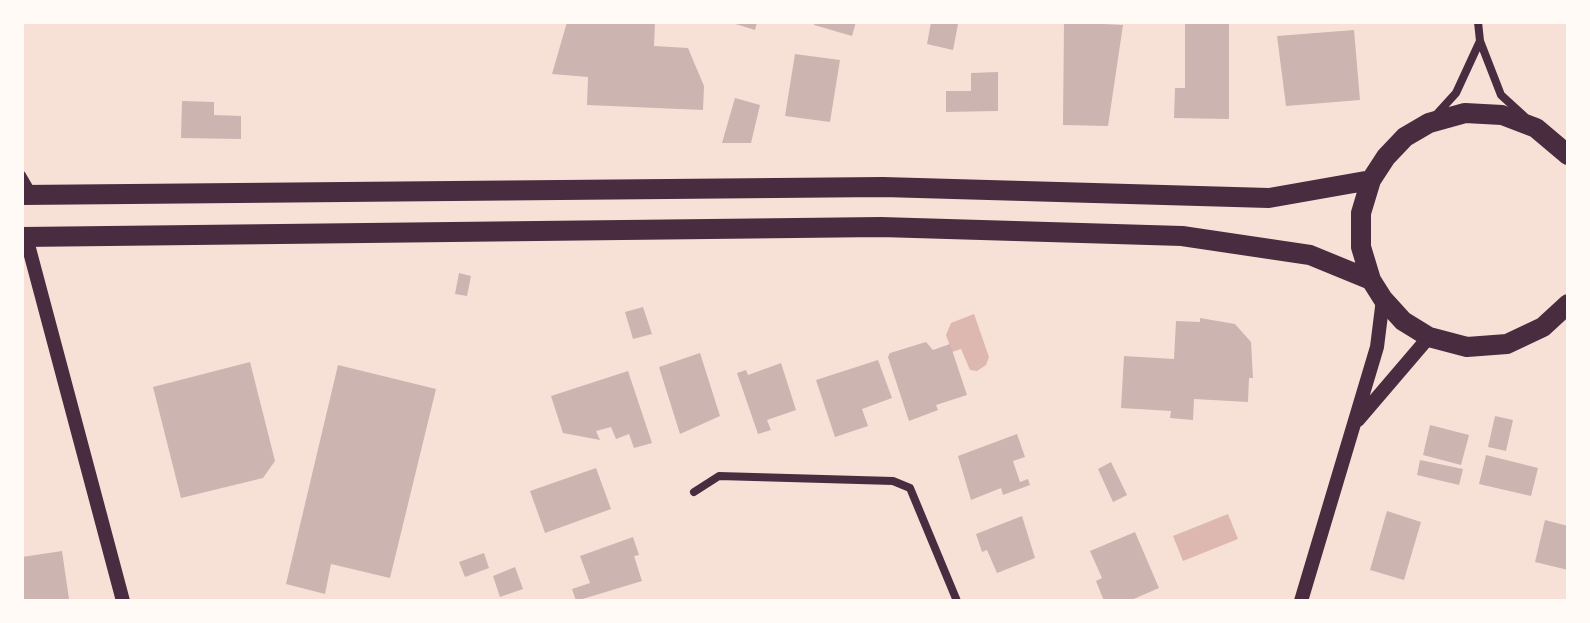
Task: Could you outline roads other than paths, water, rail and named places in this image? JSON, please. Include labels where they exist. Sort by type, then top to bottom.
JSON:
[{"type":"main road","points":[[1568,154],[1536,128],[1502,115],[1465,113],[1429,123],[1405,137],[1386,157],[1371,180],[1361,213],[1361,236],[1371,280],[1403,321],[1429,337],[1467,347],[1507,344],[1543,327],[1568,304]]},
{"type":"main road","points":[[28,195],[883,187],[1255,198],[1371,180]]},
{"type":"main road","points":[[24,237],[881,227],[1182,236],[1310,255],[1371,280]]},
{"type":"street","points":[[1478,22],[1480,41],[1501,95],[1536,128]]},
{"type":"street","points":[[1429,123],[1456,93],[1480,41]]},
{"type":"street","points":[[22,175],[28,195]]},
{"type":"street","points":[[24,237],[123,601]]},
{"type":"street","points":[[1301,601],[1377,347],[1383,299]]},
{"type":"street","points":[[1355,423],[1429,337]]},
{"type":"street","points":[[694,492],[719,476],[893,481],[910,488],[957,601]]}]
